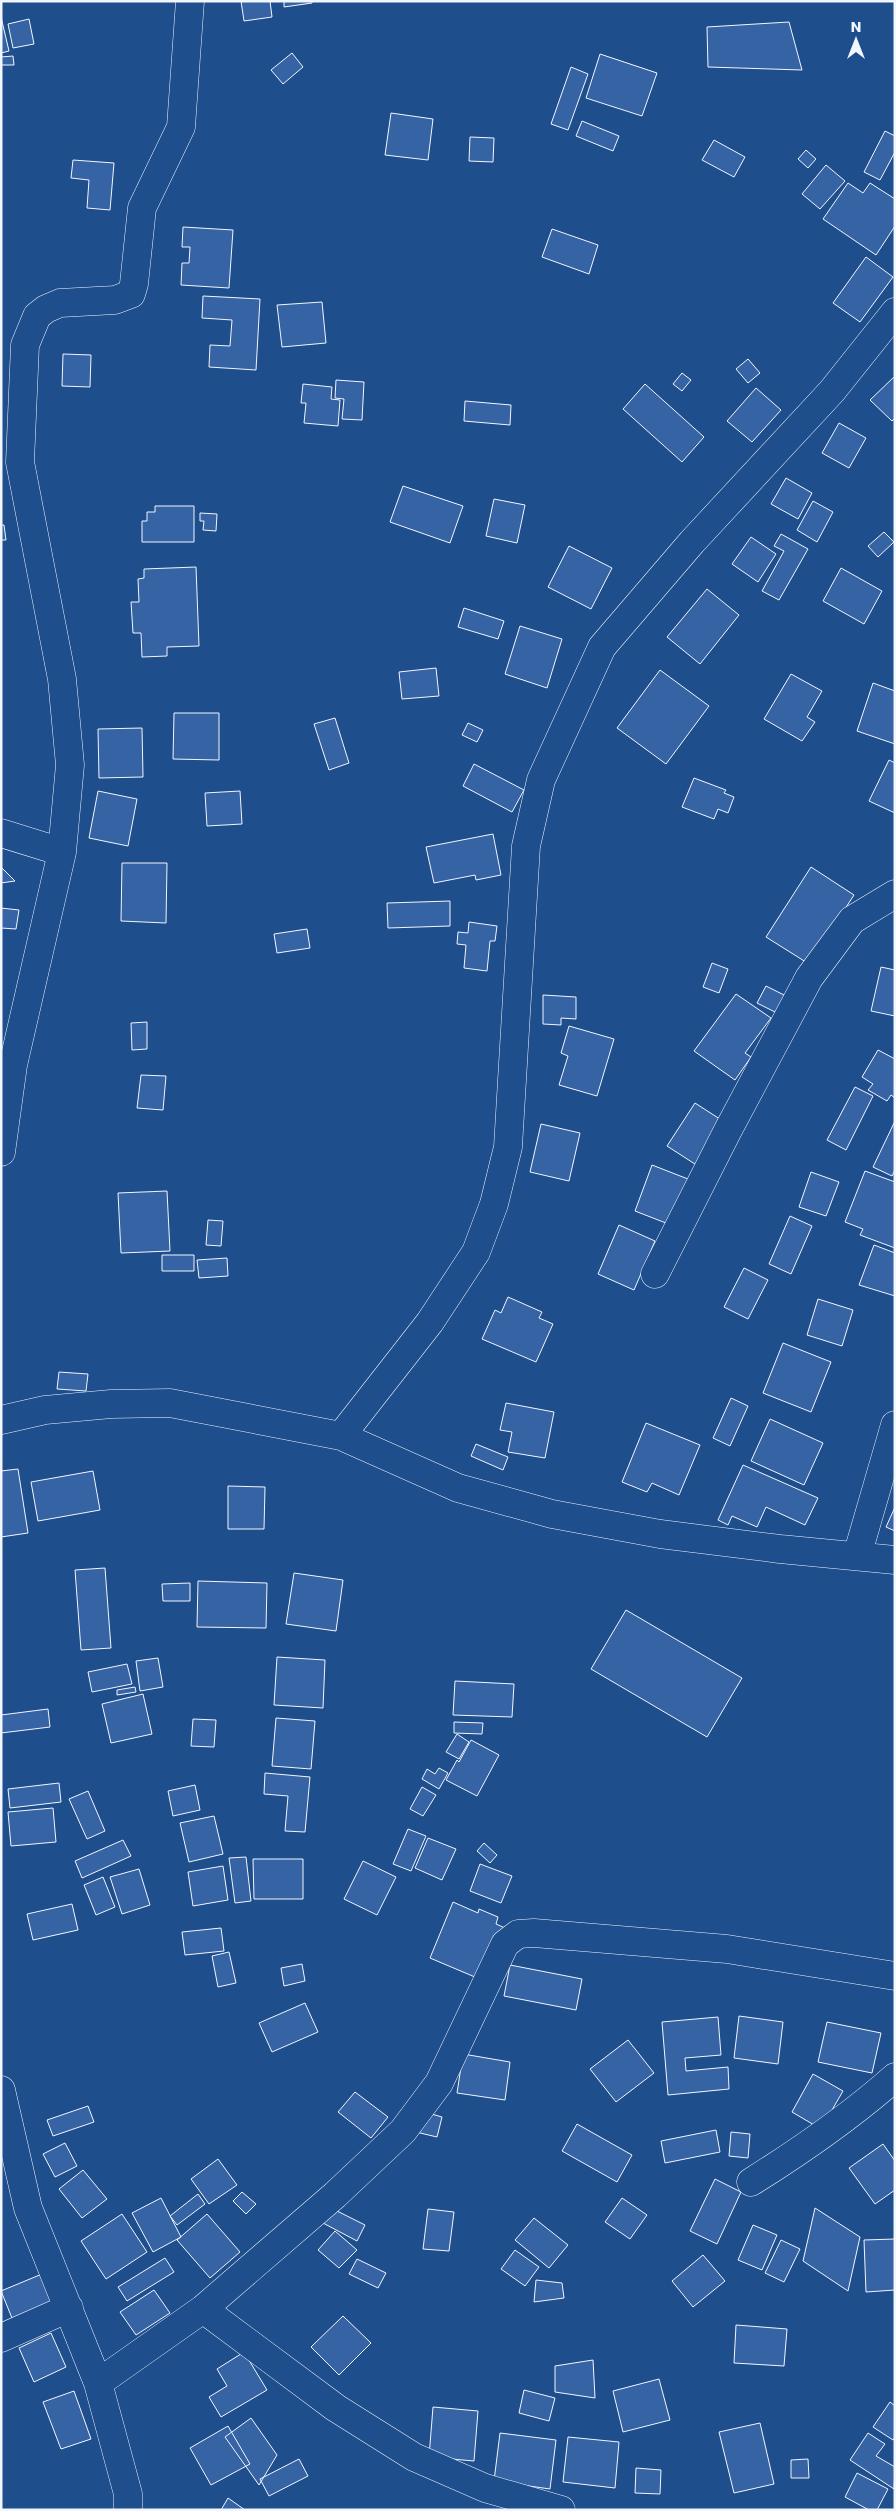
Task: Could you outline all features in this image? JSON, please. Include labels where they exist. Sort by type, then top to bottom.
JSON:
[{"type":"street","points":[[1,1152],[13,1065],[62,852],[70,765],[62,679],[20,462],[26,345],[37,316],[46,309],[60,303],[115,300],[131,294],[134,284],[142,208],[181,127],[190,1]]},
{"type":"street","points":[[341,1436],[430,1322],[476,1252],[494,1204],[508,1147],[526,846],[541,780],[602,647],[692,542],[832,391],[895,312]]},
{"type":"street","points":[[1,833],[62,852]]},
{"type":"street","points":[[655,1274],[727,1132],[809,978],[852,920],[895,894]]},
{"type":"street","points":[[1,1420],[45,1410],[111,1404],[170,1403],[341,1436],[458,1488],[552,1514],[660,1534],[895,1560]]},
{"type":"street","points":[[856,1556],[895,1425]]},
{"type":"street","points":[[98,2383],[203,2309],[335,2195],[403,2131],[439,2083],[505,1944],[518,1934],[534,1933],[727,1949],[895,1976]]},
{"type":"street","points":[[751,2182],[811,2144],[863,2105],[895,2077]]},
{"type":"street","points":[[1,2090],[28,2208],[98,2383],[128,2494],[128,2510]]},
{"type":"street","points":[[1,2338],[69,2308]]},
{"type":"street","points":[[203,2309],[336,2408],[414,2458],[485,2488],[561,2510]]},
{"type":"building","points":[[241,1],[270,1],[272,17],[244,21]]},
{"type":"building","points":[[284,1],[312,1],[312,3],[284,7]]},
{"type":"building","points":[[1,17],[9,51],[1,53]]},
{"type":"building","points":[[29,19],[34,44],[13,48],[8,24]]},
{"type":"building","points":[[789,22],[802,70],[708,67],[707,27]]},
{"type":"building","points":[[292,53],[303,67],[283,84],[271,70]]},
{"type":"building","points":[[600,54],[657,73],[642,116],[586,98]]},
{"type":"building","points":[[13,56],[14,65],[1,65],[1,57]]},
{"type":"building","points":[[571,67],[588,74],[568,130],[551,124]]},
{"type":"building","points":[[391,113],[433,119],[428,160],[385,155]]},
{"type":"building","points":[[582,121],[619,136],[613,151],[576,136]]},
{"type":"building","points":[[885,131],[895,136],[895,152],[880,180],[864,172]]},
{"type":"building","points":[[470,137],[494,138],[493,162],[469,161]]},
{"type":"building","points":[[714,140],[745,157],[734,177],[702,160]]},
{"type":"building","points":[[806,150],[816,159],[808,168],[798,159]]},
{"type":"building","points":[[73,160],[114,163],[110,210],[87,208],[89,180],[71,178]]},
{"type":"building","points":[[826,165],[845,181],[820,209],[802,194]]},
{"type":"building","points":[[848,183],[863,193],[870,183],[895,199],[895,226],[876,255],[823,219]]},
{"type":"building","points":[[183,227],[233,230],[229,288],[181,285],[182,263],[189,263],[190,247],[182,247]]},
{"type":"building","points":[[552,229],[598,245],[589,274],[542,257]]},
{"type":"building","points":[[866,257],[893,277],[860,322],[833,303]]},
{"type":"building","points":[[203,296],[260,299],[256,370],[209,367],[210,345],[230,346],[232,320],[202,318]]},
{"type":"building","points":[[322,302],[326,343],[282,347],[277,305]]},
{"type":"building","points":[[63,354],[91,355],[90,387],[62,386]]},
{"type":"building","points":[[748,359],[760,373],[748,383],[736,369]]},
{"type":"building","points":[[682,373],[691,380],[682,391],[673,384]]},
{"type":"building","points":[[895,376],[895,418],[892,421],[870,400]]},
{"type":"building","points":[[336,380],[364,382],[362,420],[342,419],[344,399],[335,398]]},
{"type":"building","points":[[303,384],[332,387],[331,399],[340,400],[338,426],[304,423],[306,403],[301,403]]},
{"type":"building","points":[[645,384],[704,437],[682,462],[623,409]]},
{"type":"building","points":[[756,388],[781,410],[752,442],[727,421]]},
{"type":"building","points":[[465,401],[511,405],[510,425],[464,421]]},
{"type":"building","points":[[839,423],[866,438],[849,468],[822,453]]},
{"type":"building","points":[[786,478],[812,493],[798,519],[771,504]]},
{"type":"building","points":[[403,486],[463,506],[450,543],[390,522]]},
{"type":"building","points":[[494,499],[525,505],[517,543],[486,536]]},
{"type":"building","points":[[813,501],[833,512],[817,542],[797,530]]},
{"type":"building","points":[[155,506],[194,506],[194,542],[142,542],[142,521],[147,521],[147,512],[155,512]]},
{"type":"building","points":[[200,513],[217,514],[216,531],[203,530],[204,521],[200,521]]},
{"type":"building","points":[[1,525],[4,525],[6,540],[1,540]]},
{"type":"building","points":[[884,532],[894,542],[878,557],[868,546]]},
{"type":"building","points":[[781,534],[808,549],[779,600],[762,591],[784,551],[774,546]]},
{"type":"building","points":[[751,537],[776,554],[758,582],[732,564]]},
{"type":"building","points":[[569,546],[612,568],[591,609],[548,587]]},
{"type":"building","points":[[196,567],[199,646],[167,647],[167,656],[142,657],[141,633],[133,633],[131,602],[139,602],[138,579],[144,578],[144,569]]},
{"type":"building","points":[[841,568],[882,591],[864,624],[823,601]]},
{"type":"building","points":[[707,589],[739,615],[700,664],[667,637]]},
{"type":"building","points":[[464,608],[504,621],[498,639],[458,627]]},
{"type":"building","points":[[520,626],[562,639],[547,688],[505,674]]},
{"type":"building","points":[[436,668],[439,696],[402,699],[399,672]]},
{"type":"building","points":[[660,670],[709,706],[666,764],[617,728]]},
{"type":"building","points":[[791,674],[822,691],[807,717],[815,722],[802,741],[764,719]]},
{"type":"building","points":[[873,683],[895,691],[895,744],[857,731]]},
{"type":"building","points":[[174,713],[219,713],[219,760],[173,759]]},
{"type":"building","points":[[335,718],[349,763],[329,770],[314,724]]},
{"type":"building","points":[[468,723],[483,730],[477,742],[462,735]]},
{"type":"building","points":[[142,728],[143,777],[99,778],[98,729]]},
{"type":"building","points":[[889,760],[895,763],[895,813],[869,801]]},
{"type":"building","points":[[474,764],[524,790],[512,812],[463,786]]},
{"type":"building","points":[[694,778],[726,790],[724,793],[734,797],[728,813],[718,809],[714,819],[682,807]]},
{"type":"building","points":[[98,791],[137,799],[128,846],[89,838]]},
{"type":"building","points":[[240,791],[242,824],[207,826],[205,793]]},
{"type":"building","points":[[493,834],[501,875],[476,880],[475,875],[434,883],[426,847]]},
{"type":"building","points":[[122,863],[167,863],[166,923],[121,921]]},
{"type":"building","points":[[1,867],[15,881],[1,883]]},
{"type":"building","points":[[811,867],[854,895],[809,964],[766,937]]},
{"type":"building","points":[[450,901],[450,926],[388,928],[387,903]]},
{"type":"building","points":[[1,908],[19,910],[16,929],[1,928]]},
{"type":"building","points":[[469,922],[497,926],[495,941],[490,941],[487,971],[464,968],[466,945],[457,944],[458,932],[468,933]]},
{"type":"building","points":[[307,929],[310,948],[277,953],[274,934]]},
{"type":"building","points":[[712,963],[728,969],[719,993],[703,987]]},
{"type":"building","points":[[881,967],[895,970],[895,1016],[871,1011]]},
{"type":"building","points":[[766,986],[794,1000],[785,1017],[757,1003]]},
{"type":"building","points":[[736,994],[771,1018],[745,1053],[751,1057],[735,1080],[694,1051]]},
{"type":"building","points":[[543,995],[576,997],[576,1019],[561,1018],[561,1025],[543,1024]]},
{"type":"building","points":[[147,1022],[147,1049],[132,1050],[131,1023]]},
{"type":"building","points":[[569,1026],[614,1039],[597,1096],[559,1085],[568,1056],[561,1053]]},
{"type":"building","points":[[878,1050],[895,1059],[895,1098],[891,1095],[887,1101],[868,1090],[873,1084],[862,1077]]},
{"type":"building","points":[[141,1075],[166,1076],[163,1110],[137,1108]]},
{"type":"building","points":[[855,1087],[873,1096],[846,1150],[827,1140]]},
{"type":"building","points":[[695,1103],[726,1123],[698,1166],[667,1146]]},
{"type":"building","points":[[895,1121],[895,1170],[892,1176],[873,1167]]},
{"type":"building","points":[[541,1124],[580,1133],[569,1181],[530,1172]]},
{"type":"building","points":[[652,1165],[688,1179],[671,1225],[635,1211]]},
{"type":"building","points":[[865,1171],[895,1182],[895,1248],[860,1235],[863,1229],[845,1222]]},
{"type":"building","points":[[811,1172],[839,1182],[826,1216],[799,1207]]},
{"type":"building","points":[[167,1191],[170,1251],[121,1253],[118,1193]]},
{"type":"building","points":[[790,1216],[812,1226],[791,1274],[769,1264]]},
{"type":"building","points":[[208,1220],[223,1221],[221,1246],[206,1245]]},
{"type":"building","points":[[619,1225],[655,1241],[634,1290],[598,1274]]},
{"type":"building","points":[[874,1245],[895,1253],[895,1296],[859,1285]]},
{"type":"building","points":[[162,1255],[194,1255],[194,1271],[162,1271]]},
{"type":"building","points":[[227,1258],[228,1276],[199,1278],[197,1260]]},
{"type":"building","points":[[744,1268],[768,1280],[748,1319],[724,1307]]},
{"type":"building","points":[[508,1297],[542,1312],[539,1318],[553,1324],[536,1362],[482,1339],[495,1310],[501,1313]]},
{"type":"building","points":[[818,1299],[853,1310],[842,1346],[807,1335]]},
{"type":"building","points":[[783,1343],[831,1362],[811,1412],[763,1393]]},
{"type":"building","points":[[59,1372],[88,1374],[86,1391],[57,1389]]},
{"type":"building","points":[[731,1398],[748,1406],[730,1446],[713,1438]]},
{"type":"building","points":[[506,1403],[554,1412],[545,1458],[508,1452],[512,1432],[500,1430]]},
{"type":"building","points":[[770,1419],[823,1443],[804,1485],[751,1461]]},
{"type":"building","points":[[646,1423],[700,1445],[679,1495],[652,1483],[647,1492],[622,1482]]},
{"type":"building","points":[[476,1444],[508,1457],[503,1470],[471,1456]]},
{"type":"building","points":[[743,1465],[818,1498],[805,1525],[766,1507],[757,1527],[732,1516],[728,1525],[718,1520]]},
{"type":"building","points":[[18,1469],[28,1533],[1,1537],[1,1471]]},
{"type":"building","points":[[93,1471],[100,1510],[38,1521],[31,1482]]},
{"type":"building","points":[[228,1486],[265,1487],[264,1529],[228,1529]]},
{"type":"building","points":[[895,1507],[895,1531],[886,1527]]},
{"type":"building","points":[[105,1568],[111,1648],[81,1650],[75,1570]]},
{"type":"building","points":[[294,1573],[343,1580],[336,1631],[286,1624]]},
{"type":"building","points":[[198,1581],[267,1583],[266,1628],[197,1627]]},
{"type":"building","points":[[190,1583],[190,1601],[163,1601],[162,1584]]},
{"type":"building","points":[[626,1610],[742,1678],[707,1737],[591,1669]]},
{"type":"building","points":[[277,1657],[325,1660],[323,1708],[274,1705]]},
{"type":"building","points":[[158,1658],[163,1687],[140,1691],[136,1661]]},
{"type":"building","points":[[127,1664],[132,1684],[92,1692],[88,1672]]},
{"type":"building","points":[[455,1681],[514,1684],[512,1717],[453,1715]]},
{"type":"building","points":[[135,1687],[136,1692],[117,1695],[117,1690]]},
{"type":"building","points":[[143,1694],[152,1734],[111,1743],[102,1704]]},
{"type":"building","points":[[48,1709],[50,1727],[1,1733],[1,1715]]},
{"type":"building","points":[[276,1718],[315,1721],[311,1769],[272,1766]]},
{"type":"building","points":[[193,1719],[216,1720],[214,1747],[191,1746]]},
{"type":"building","points":[[454,1722],[483,1723],[482,1734],[454,1733]]},
{"type":"building","points":[[457,1734],[469,1742],[459,1759],[446,1752]]},
{"type":"building","points":[[471,1740],[499,1755],[477,1796],[446,1780]]},
{"type":"building","points":[[439,1768],[448,1773],[439,1789],[422,1779],[427,1769],[435,1774]]},
{"type":"building","points":[[265,1773],[310,1777],[305,1832],[285,1831],[288,1796],[264,1794]]},
{"type":"building","points":[[59,1783],[61,1802],[10,1808],[8,1789]]},
{"type":"building","points":[[195,1785],[200,1810],[173,1816],[168,1791]]},
{"type":"building","points":[[422,1787],[436,1795],[423,1816],[410,1809]]},
{"type":"building","points":[[88,1791],[105,1831],[87,1839],[69,1799]]},
{"type":"building","points":[[53,1808],[56,1842],[11,1846],[8,1812]]},
{"type":"building","points":[[214,1816],[223,1854],[189,1862],[180,1823]]},
{"type":"building","points":[[408,1829],[426,1836],[411,1871],[393,1864]]},
{"type":"building","points":[[428,1838],[456,1849],[442,1880],[415,1868]]},
{"type":"building","points":[[123,1840],[131,1856],[82,1878],[75,1861]]},
{"type":"building","points":[[484,1843],[497,1855],[490,1863],[477,1851]]},
{"type":"building","points":[[246,1857],[251,1901],[235,1903],[229,1858]]},
{"type":"building","points":[[253,1859],[303,1859],[303,1899],[254,1899]]},
{"type":"building","points":[[363,1861],[396,1877],[377,1915],[344,1899]]},
{"type":"building","points":[[480,1864],[512,1876],[501,1903],[470,1891]]},
{"type":"building","points":[[223,1866],[228,1900],[193,1906],[188,1872]]},
{"type":"building","points":[[139,1869],[150,1905],[122,1914],[110,1877]]},
{"type":"building","points":[[103,1877],[115,1907],[96,1915],[84,1885]]},
{"type":"building","points":[[453,1902],[478,1913],[479,1909],[498,1917],[496,1924],[505,1928],[482,1980],[430,1958]]},
{"type":"building","points":[[72,1904],[78,1930],[33,1940],[27,1914]]},
{"type":"building","points":[[221,1928],[224,1951],[185,1955],[182,1932]]},
{"type":"building","points":[[229,1952],[236,1983],[218,1987],[212,1956]]},
{"type":"building","points":[[302,1964],[305,1981],[284,1986],[281,1968]]},
{"type":"building","points":[[510,1965],[582,1979],[576,2010],[504,1996]]},
{"type":"building","points":[[305,2003],[318,2032],[272,2052],[259,2023]]},
{"type":"building","points":[[739,2016],[783,2022],[778,2064],[734,2058]]},
{"type":"building","points":[[718,2017],[721,2055],[685,2058],[686,2071],[728,2067],[729,2089],[668,2095],[662,2022]]},
{"type":"building","points":[[827,2022],[881,2033],[872,2073],[818,2062]]},
{"type":"building","points":[[628,2040],[654,2073],[616,2102],[590,2069]]},
{"type":"building","points":[[463,2054],[510,2062],[505,2100],[457,2093]]},
{"type":"building","points":[[813,2074],[843,2091],[821,2129],[792,2112]]},
{"type":"building","points":[[355,2092],[388,2117],[371,2138],[338,2112]]},
{"type":"building","points":[[88,2106],[94,2122],[53,2136],[47,2120]]},
{"type":"building","points":[[421,2111],[442,2117],[437,2137],[416,2132]]},
{"type":"building","points":[[577,2124],[632,2155],[617,2182],[562,2151]]},
{"type":"building","points":[[716,2130],[720,2152],[665,2163],[661,2141]]},
{"type":"building","points":[[731,2132],[750,2134],[748,2158],[729,2156]]},
{"type":"building","points":[[65,2143],[77,2166],[55,2177],[43,2154]]},
{"type":"building","points":[[883,2144],[895,2161],[895,2190],[875,2204],[849,2168]]},
{"type":"building","points":[[218,2159],[237,2185],[209,2204],[191,2179]]},
{"type":"building","points":[[83,2170],[107,2199],[82,2218],[59,2189]]},
{"type":"building","points":[[715,2179],[741,2192],[717,2244],[690,2231]]},
{"type":"building","points":[[242,2192],[256,2204],[246,2214],[233,2201]]},
{"type":"building","points":[[198,2194],[205,2204],[177,2225],[170,2216]]},
{"type":"building","points":[[161,2198],[181,2237],[153,2252],[132,2213]]},
{"type":"building","points":[[622,2198],[647,2215],[630,2239],[605,2222]]},
{"type":"building","points":[[331,2208],[365,2225],[357,2241],[323,2223]]},
{"type":"building","points":[[815,2208],[860,2237],[848,2291],[803,2261]]},
{"type":"building","points":[[428,2209],[454,2212],[449,2251],[423,2249]]},
{"type":"building","points":[[122,2214],[147,2252],[106,2279],[81,2241]]},
{"type":"building","points":[[207,2214],[240,2252],[210,2278],[177,2240]]},
{"type":"building","points":[[534,2218],[568,2245],[549,2268],[515,2240]]},
{"type":"building","points":[[753,2225],[777,2235],[762,2270],[738,2260]]},
{"type":"building","points":[[335,2231],[357,2250],[339,2268],[318,2250]]},
{"type":"building","points":[[895,2239],[895,2290],[866,2292],[864,2240]]},
{"type":"building","points":[[781,2240],[800,2249],[784,2282],[765,2273]]},
{"type":"building","points":[[515,2250],[539,2267],[525,2286],[501,2269]]},
{"type":"building","points":[[703,2255],[725,2281],[693,2307],[672,2281]]},
{"type":"building","points":[[165,2258],[174,2272],[127,2301],[118,2287]]},
{"type":"building","points":[[357,2259],[386,2273],[378,2288],[349,2274]]},
{"type":"building","points":[[42,2274],[55,2306],[14,2323],[1,2291]]},
{"type":"building","points":[[536,2280],[562,2283],[564,2298],[534,2302]]},
{"type":"building","points":[[154,2290],[170,2313],[136,2335],[120,2312]]},
{"type":"building","points":[[343,2316],[371,2343],[339,2375],[311,2347]]},
{"type":"building","points":[[736,2325],[787,2329],[784,2366],[734,2363]]},
{"type":"building","points":[[51,2333],[66,2367],[34,2382],[19,2348]]},
{"type":"building","points":[[244,2352],[267,2390],[221,2417],[209,2397],[227,2386],[217,2369]]},
{"type":"building","points":[[593,2360],[595,2398],[555,2392],[555,2366]]},
{"type":"building","points":[[659,2379],[670,2420],[623,2432],[613,2391]]},
{"type":"building","points":[[524,2390],[555,2398],[549,2421],[519,2413]]},
{"type":"building","points":[[74,2391],[91,2439],[61,2449],[43,2402]]},
{"type":"building","points":[[890,2402],[895,2406],[895,2437],[893,2440],[873,2427]]},
{"type":"building","points":[[433,2407],[478,2411],[474,2461],[429,2457]]},
{"type":"building","points":[[251,2418],[277,2455],[259,2485],[225,2437]]},
{"type":"building","points":[[760,2423],[774,2484],[734,2493],[719,2432]]},
{"type":"building","points":[[228,2426],[250,2464],[211,2485],[190,2448]]},
{"type":"building","points":[[500,2433],[556,2440],[550,2489],[494,2481]]},
{"type":"building","points":[[868,2433],[885,2444],[876,2456],[895,2467],[894,2489],[850,2460]]},
{"type":"building","points":[[568,2437],[619,2442],[615,2488],[563,2482]]},
{"type":"building","points":[[299,2459],[308,2476],[269,2496],[260,2479]]},
{"type":"building","points":[[808,2459],[809,2478],[791,2478],[791,2460]]},
{"type":"building","points":[[636,2468],[661,2470],[660,2494],[635,2493]]},
{"type":"building","points":[[857,2473],[888,2489],[877,2510],[869,2510],[845,2497]]},
{"type":"building","points":[[228,2498],[245,2510],[221,2510]]}]
